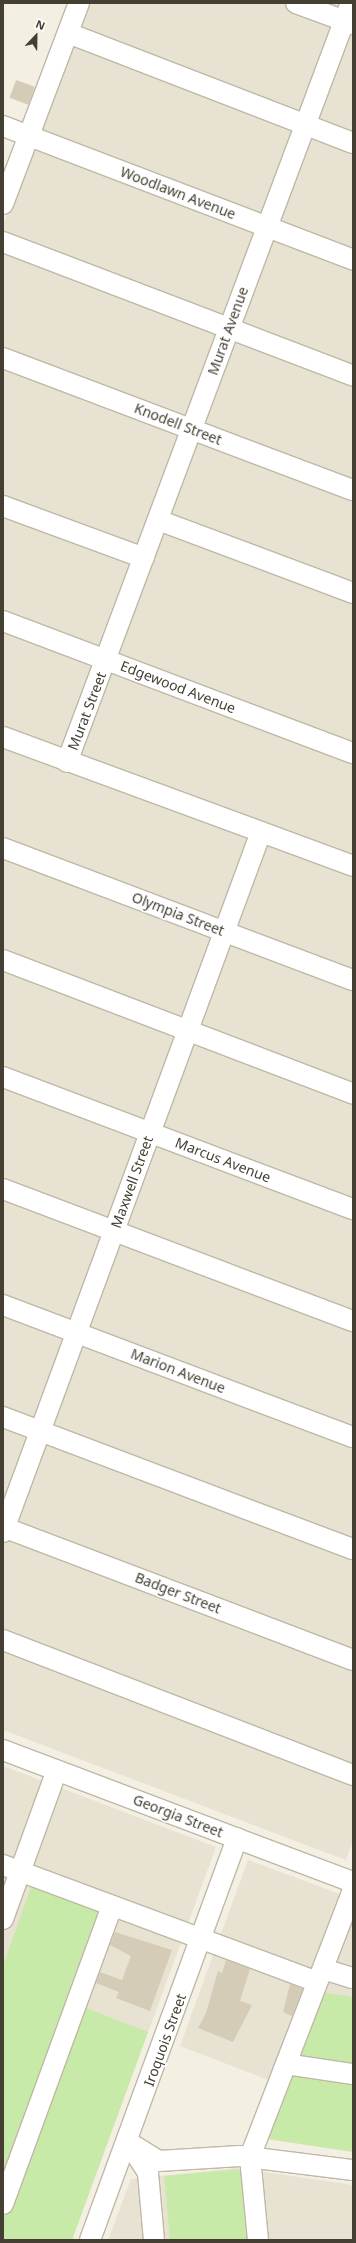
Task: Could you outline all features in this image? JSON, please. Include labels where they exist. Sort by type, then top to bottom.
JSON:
[{"type":"street","points":[[3,204],[79,3]]},
{"type":"street","points":[[296,3],[349,16]]},
{"type":"street","name":"Murat Avenue","points":[[106,660],[305,125],[349,16]]},
{"type":"street","points":[[68,33],[353,143]]},
{"type":"street","name":"Woodlawn Avenue","points":[[3,126],[353,260]]},
{"type":"street","points":[[3,242],[353,376]]},
{"type":"street","name":"Knodell Street","points":[[3,358],[353,490]]},
{"type":"street","points":[[3,506],[144,558]]},
{"type":"street","points":[[158,520],[353,593]]},
{"type":"street","name":"Edgewood Avenue","points":[[3,621],[353,753]]},
{"type":"street","name":"Murat Street","points":[[67,762],[106,660]]},
{"type":"street","points":[[3,737],[67,762],[353,866]]},
{"type":"street","name":"Maxwell Street","points":[[4,1529],[261,832]]},
{"type":"street","name":"Olympia Street","points":[[3,848],[353,980]]},
{"type":"street","points":[[3,960],[353,1094]]},
{"type":"street","name":"Marcus Avenue","points":[[3,1077],[353,1209]]},
{"type":"street","points":[[3,1189],[353,1321]]},
{"type":"street","name":"Marion Avenue","points":[[3,1305],[353,1438]]},
{"type":"street","points":[[3,1417],[353,1549]]},
{"type":"street","name":"Badger Street","points":[[4,1529],[353,1660]]},
{"type":"street","points":[[3,1640],[353,1775]]},
{"type":"street","name":"Georgia Street","points":[[3,1750],[353,1882]]},
{"type":"street","points":[[3,1918],[12,1868],[57,1770]]},
{"type":"street","name":"Iroquois Street","points":[[90,2240],[128,2142],[237,1838]]},
{"type":"street","points":[[12,1868],[202,1939],[320,1976],[353,1978]]},
{"type":"street","points":[[258,2240],[250,2157],[353,1890]]},
{"type":"street","points":[[3,2204],[112,1906]]},
{"type":"street","points":[[286,2064],[353,2074]]},
{"type":"street","points":[[128,2142],[159,2161],[250,2157],[353,2170]]},
{"type":"street","points":[[128,2142],[148,2174],[154,2240]]},
{"type":"shaded area","points":[[85,3],[353,3],[353,1840],[346,1860],[3,1730],[3,225]]},
{"type":"shaded area","points":[[3,1766],[216,1847],[72,2240],[3,2240]]},
{"type":"shaded area","points":[[248,1860],[353,1899],[353,2152],[265,2139],[284,2086],[180,2046]]},
{"type":"shaded area","points":[[237,2168],[353,2185],[353,2240],[108,2240],[131,2179]]},
{"type":"green space","points":[[33,1881],[104,1908],[3,2188],[3,1966]]},
{"type":"green space","points":[[320,1992],[353,1997],[353,2069],[296,2061]]},
{"type":"green space","points":[[81,2006],[148,2032],[72,2240],[3,2240],[3,2219]]},
{"type":"green space","points":[[293,2072],[353,2081],[353,2152],[269,2139]]},
{"type":"green space","points":[[244,2169],[250,2240],[170,2240],[164,2176]]},
{"type":"building","points":[[16,80],[35,87],[28,105],[10,98]]},
{"type":"building","points":[[115,1932],[172,1950],[150,2011],[116,1998],[119,1992],[96,1983],[100,1972],[122,1980],[131,1956],[110,1945]]},
{"type":"building","points":[[226,1960],[250,1969],[240,2001],[252,2005],[233,2042],[198,2028],[206,2013],[218,1971],[222,1973]]},
{"type":"building","points":[[290,1984],[303,1989],[292,2016],[283,2012]]}]
